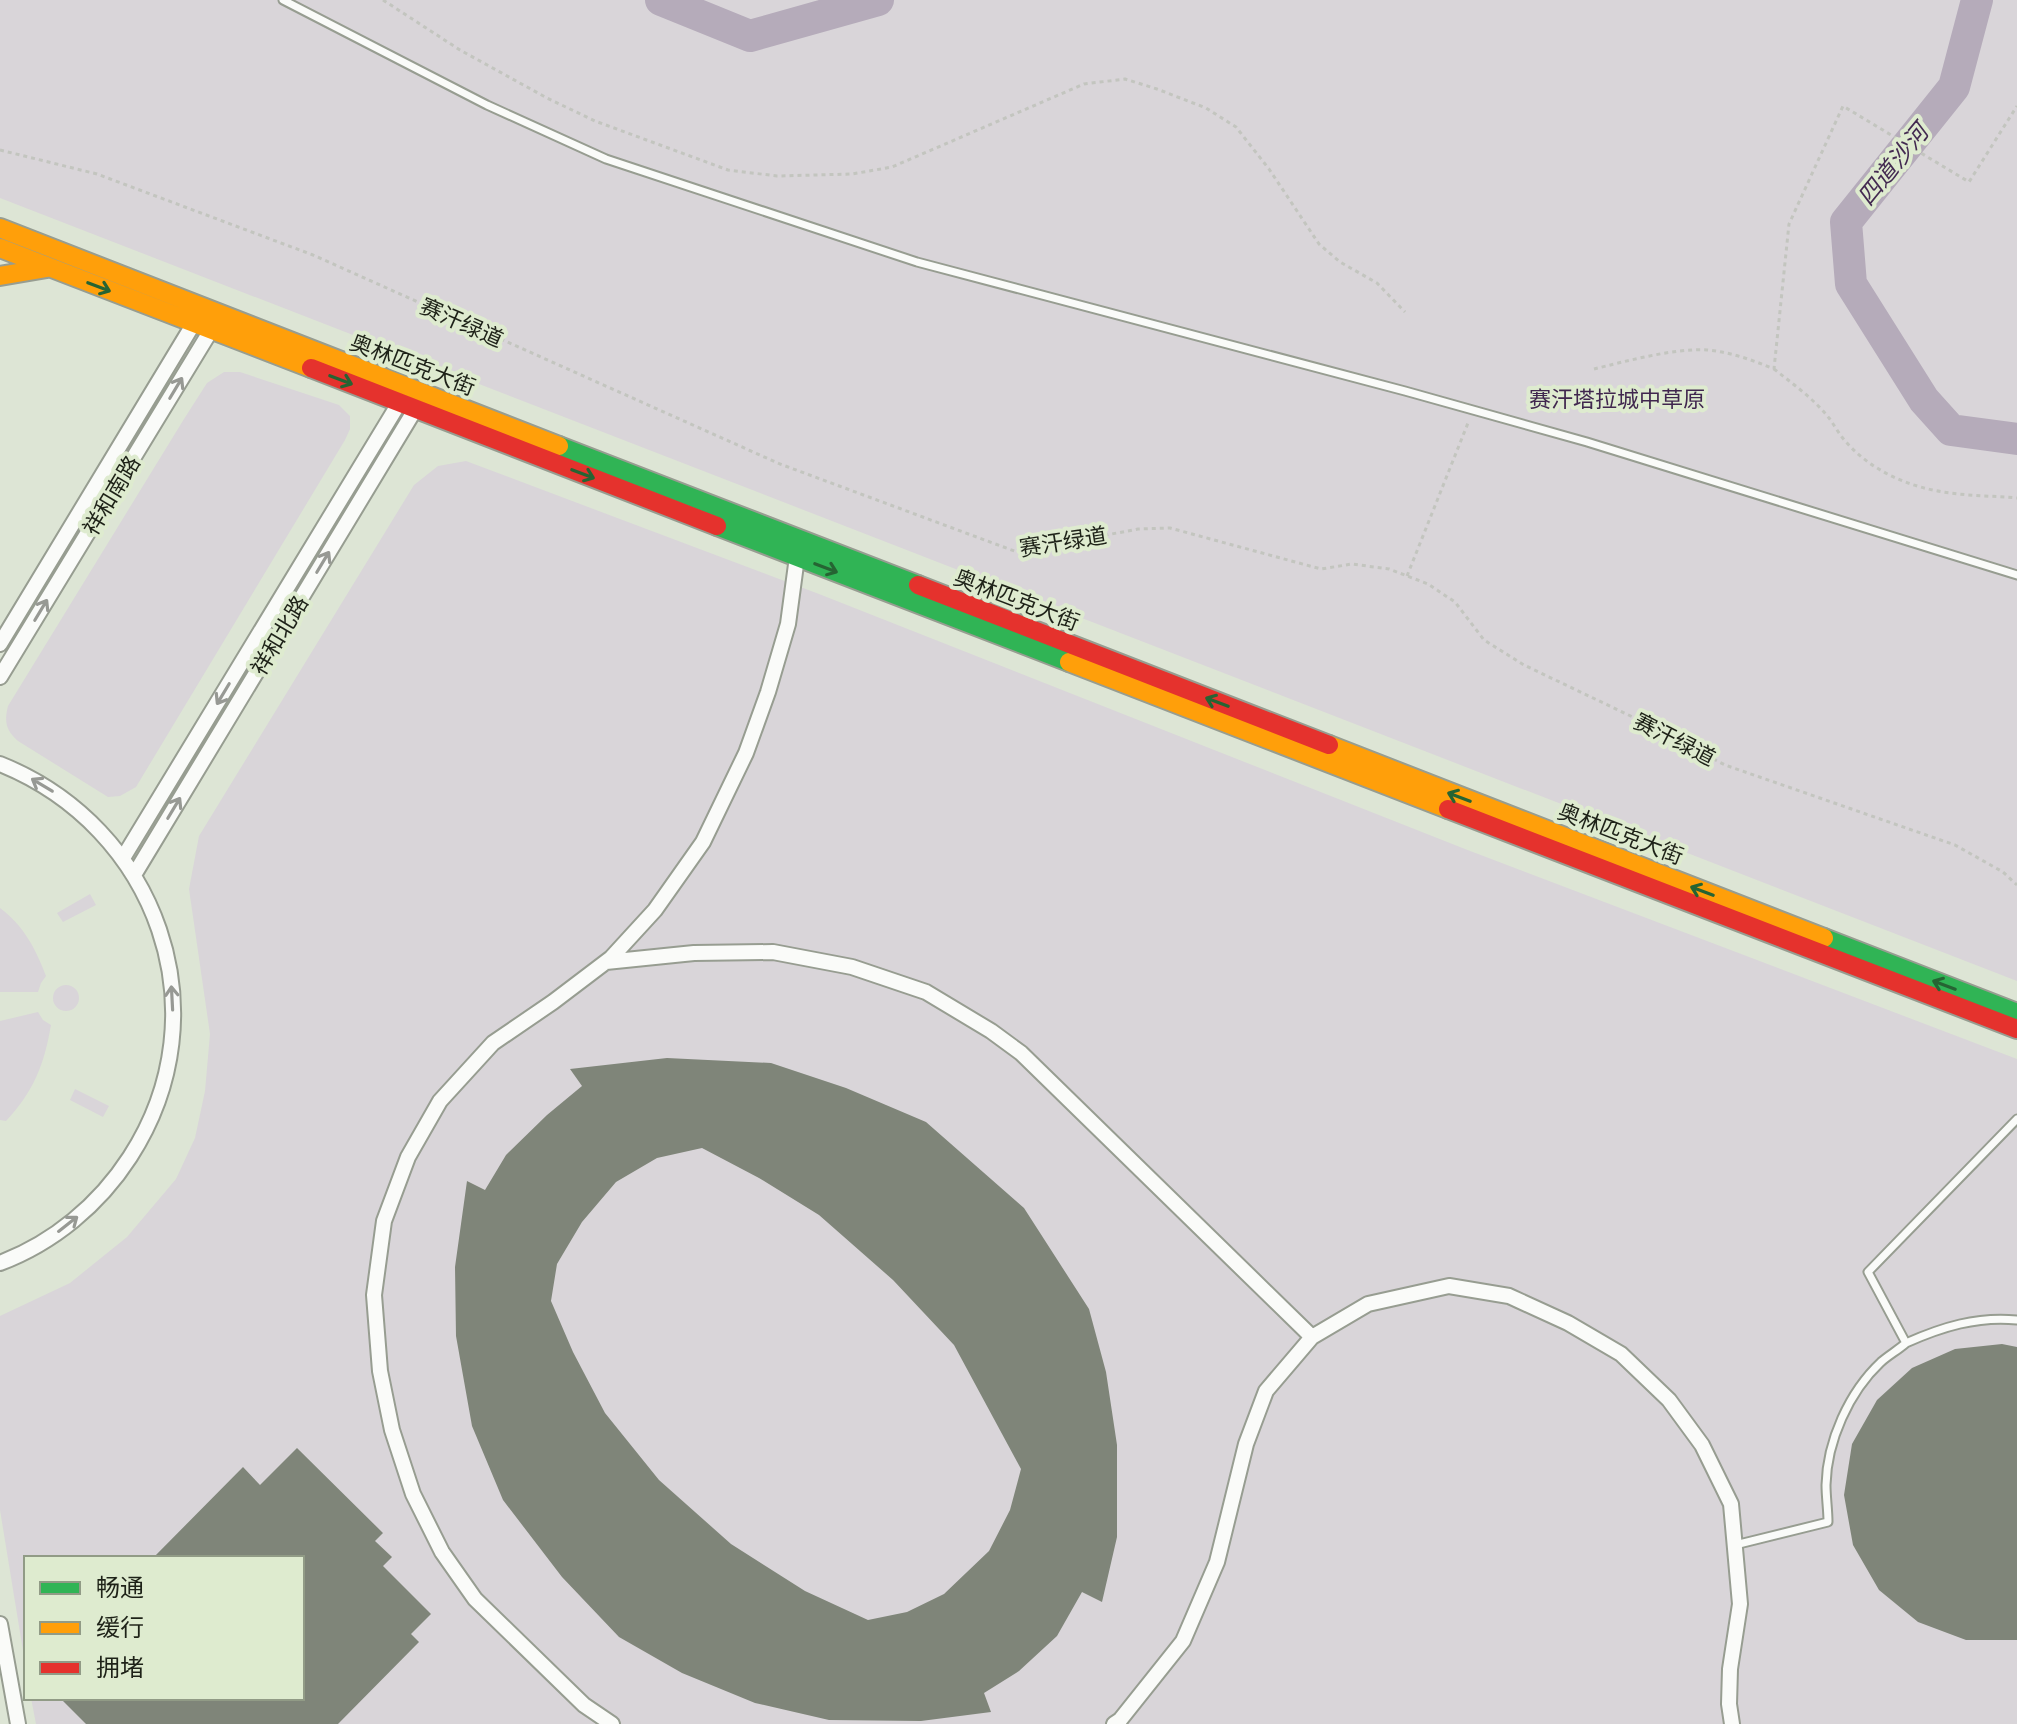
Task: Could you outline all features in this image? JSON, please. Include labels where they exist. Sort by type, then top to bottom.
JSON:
[{"type":"main road","name":"奥林匹克大街","points":[[0,228],[84,260],[207,319]]},
{"type":"main road","points":[[5,252],[51,248]]},
{"type":"main road","name":"奥林匹克大街","points":[[5,252],[207,319],[2017,1013]]},
{"type":"main road","points":[[0,276],[84,260]]},
{"type":"main road","name":"奥林匹克大街","points":[[412,399],[797,557],[2017,1029]]},
{"type":"street","name":"祥和南路","points":[[0,644],[207,319]]},
{"type":"street","name":"祥和南路","points":[[0,677],[207,319]]},
{"type":"street","name":"祥和北路","points":[[123,858],[412,399]]},
{"type":"street","name":"祥和北路","points":[[134,875],[412,399]]},
{"type":"street","points":[[612,1724],[584,1705],[475,1599],[442,1552],[413,1494],[392,1430],[380,1371],[374,1295],[384,1221],[408,1157],[440,1101],[493,1043],[606,962],[655,910],[703,842],[746,753],[768,692],[788,624],[797,557]]},
{"type":"street","points":[[0,764],[42,783],[64,798],[105,835],[123,858],[159,929],[171,983],[171,1040],[160,1095],[136,1147],[103,1193],[60,1231],[37,1246],[0,1263]]},
{"type":"street","points":[[606,962],[694,953],[773,952],[852,967],[926,992],[1021,1053],[1312,1337]]},
{"type":"street","points":[[1114,1724],[1183,1641],[1217,1562],[1246,1444],[1266,1391],[1312,1337],[1368,1304],[1449,1286],[1509,1296],[1568,1323],[1621,1354],[1669,1400],[1702,1445],[1731,1504],[1740,1604],[1730,1669],[1732,1724]]},
{"type":"street","points":[[0,1624],[18,1724]]},
{"type":"lane","points":[[283,0],[487,105],[606,159],[917,262],[1601,446],[2017,575]]},
{"type":"lane","points":[[1906,1343],[1868,1272],[2017,1119]]},
{"type":"lane","points":[[1734,1545],[1828,1522],[1826,1484],[1831,1448],[1843,1417],[1880,1363],[1906,1343],[1935,1330],[1968,1321],[2017,1320]]},
{"type":"path","points":[[383,0],[460,50],[595,121],[728,170],[777,176],[852,174],[892,167],[1084,84],[1125,79],[1147,85],[1206,108],[1236,127],[1269,169],[1319,244],[1340,262],[1377,283],[1405,312]]},
{"type":"path","points":[[1774,369],[1789,224],[1843,106],[1969,182],[2017,106]]},
{"type":"path","name":"赛汗绿道","points":[[0,150],[97,174],[313,255],[780,464],[1017,552],[1138,529],[1170,528],[1321,569],[1352,564],[1389,569],[1428,584],[1455,602],[1484,640],[1524,665],[1725,765],[1955,845],[2003,872],[2017,885]]},
{"type":"path","points":[[1594,369],[1646,357],[1705,350],[1739,355],[1774,369],[1801,390],[1828,417],[1846,443],[1886,475],[1948,493],[2017,498]]},
{"type":"path","points":[[1407,576],[1473,410]]},
{"type":"green space","name":"赛汗塔拉城中草原","points":[[0,0],[2017,0],[2017,981],[0,198]]},
{"type":"green space","points":[[224,372],[240,372],[339,405],[350,416],[350,429],[136,787],[120,796],[108,797],[18,741],[7,725],[8,706],[207,383]]},
{"type":"green space","points":[[466,461],[819,594],[1465,849],[2017,1059],[2017,1724],[36,1724],[31,1700],[304,1700],[304,1556],[24,1556],[24,1657],[0,1510],[0,1316],[70,1283],[127,1237],[176,1179],[195,1138],[205,1091],[210,1034],[189,889],[199,836],[414,485],[438,466]]},
{"type":"green space","points":[[90,894],[96,905],[63,922],[57,913]]},
{"type":"green space","points":[[0,908],[22,930],[38,956],[46,976],[38,992],[0,992]]},
{"type":"green space","points":[[66,985],[75,989],[79,998],[75,1007],[66,1011],[57,1007],[53,998],[57,989]]},
{"type":"green space","points":[[38,1012],[51,1025],[41,1065],[24,1099],[6,1121],[0,1120],[0,1021]]},
{"type":"green space","points":[[75,1089],[109,1106],[103,1117],[70,1100]]},
{"type":"building","points":[[667,1058],[771,1063],[846,1088],[926,1122],[1024,1208],[1089,1309],[1106,1372],[1117,1445],[1117,1537],[1102,1602],[1082,1592],[1057,1636],[1019,1671],[984,1693],[991,1712],[921,1721],[829,1720],[755,1703],[682,1673],[619,1637],[562,1577],[503,1500],[472,1426],[456,1336],[455,1267],[467,1181],[485,1190],[506,1155],[582,1086],[570,1069]],"holes":[[[702,1148],[819,1215],[893,1280],[954,1345],[1021,1469],[1010,1510],[989,1551],[944,1594],[907,1612],[868,1620],[805,1591],[731,1544],[659,1480],[605,1413],[551,1301],[557,1264],[582,1222],[616,1182],[657,1158]]]},
{"type":"building","points":[[2002,1344],[2017,1347],[2017,1640],[1966,1640],[1918,1622],[1879,1590],[1853,1545],[1844,1495],[1852,1444],[1877,1400],[1912,1368],[1955,1349]]},
{"type":"building","points":[[297,1448],[383,1533],[375,1541],[392,1557],[383,1566],[431,1614],[411,1634],[419,1642],[338,1724],[86,1724],[62,1700],[304,1700],[304,1556],[155,1556],[243,1467],[260,1485]]},
{"type":"waterway","name":"四道沙河","points":[[661,0],[750,36],[878,0]]},
{"type":"waterway","name":"四道沙河","points":[[1977,0],[1954,87],[1846,222],[1851,284],[1924,400],[1951,430],[2017,439]]},
{"type":"traffic: fast","points":[[559,446],[918,585]]},
{"type":"traffic: fast","points":[[717,526],[1069,662]]},
{"type":"traffic: fast","points":[[1824,938],[2017,1013]]},
{"type":"traffic: slow","points":[[0,228],[559,446]]},
{"type":"traffic: slow","points":[[0,248],[311,368]]},
{"type":"traffic: slow","points":[[0,276],[47,268]]},
{"type":"traffic: slow","points":[[1069,662],[1448,809]]},
{"type":"traffic: slow","points":[[1329,745],[1824,938]]},
{"type":"traffic: jam","points":[[311,368],[717,526]]},
{"type":"traffic: jam","points":[[918,585],[1329,745]]},
{"type":"traffic: jam","points":[[1448,809],[2017,1029]]}]
